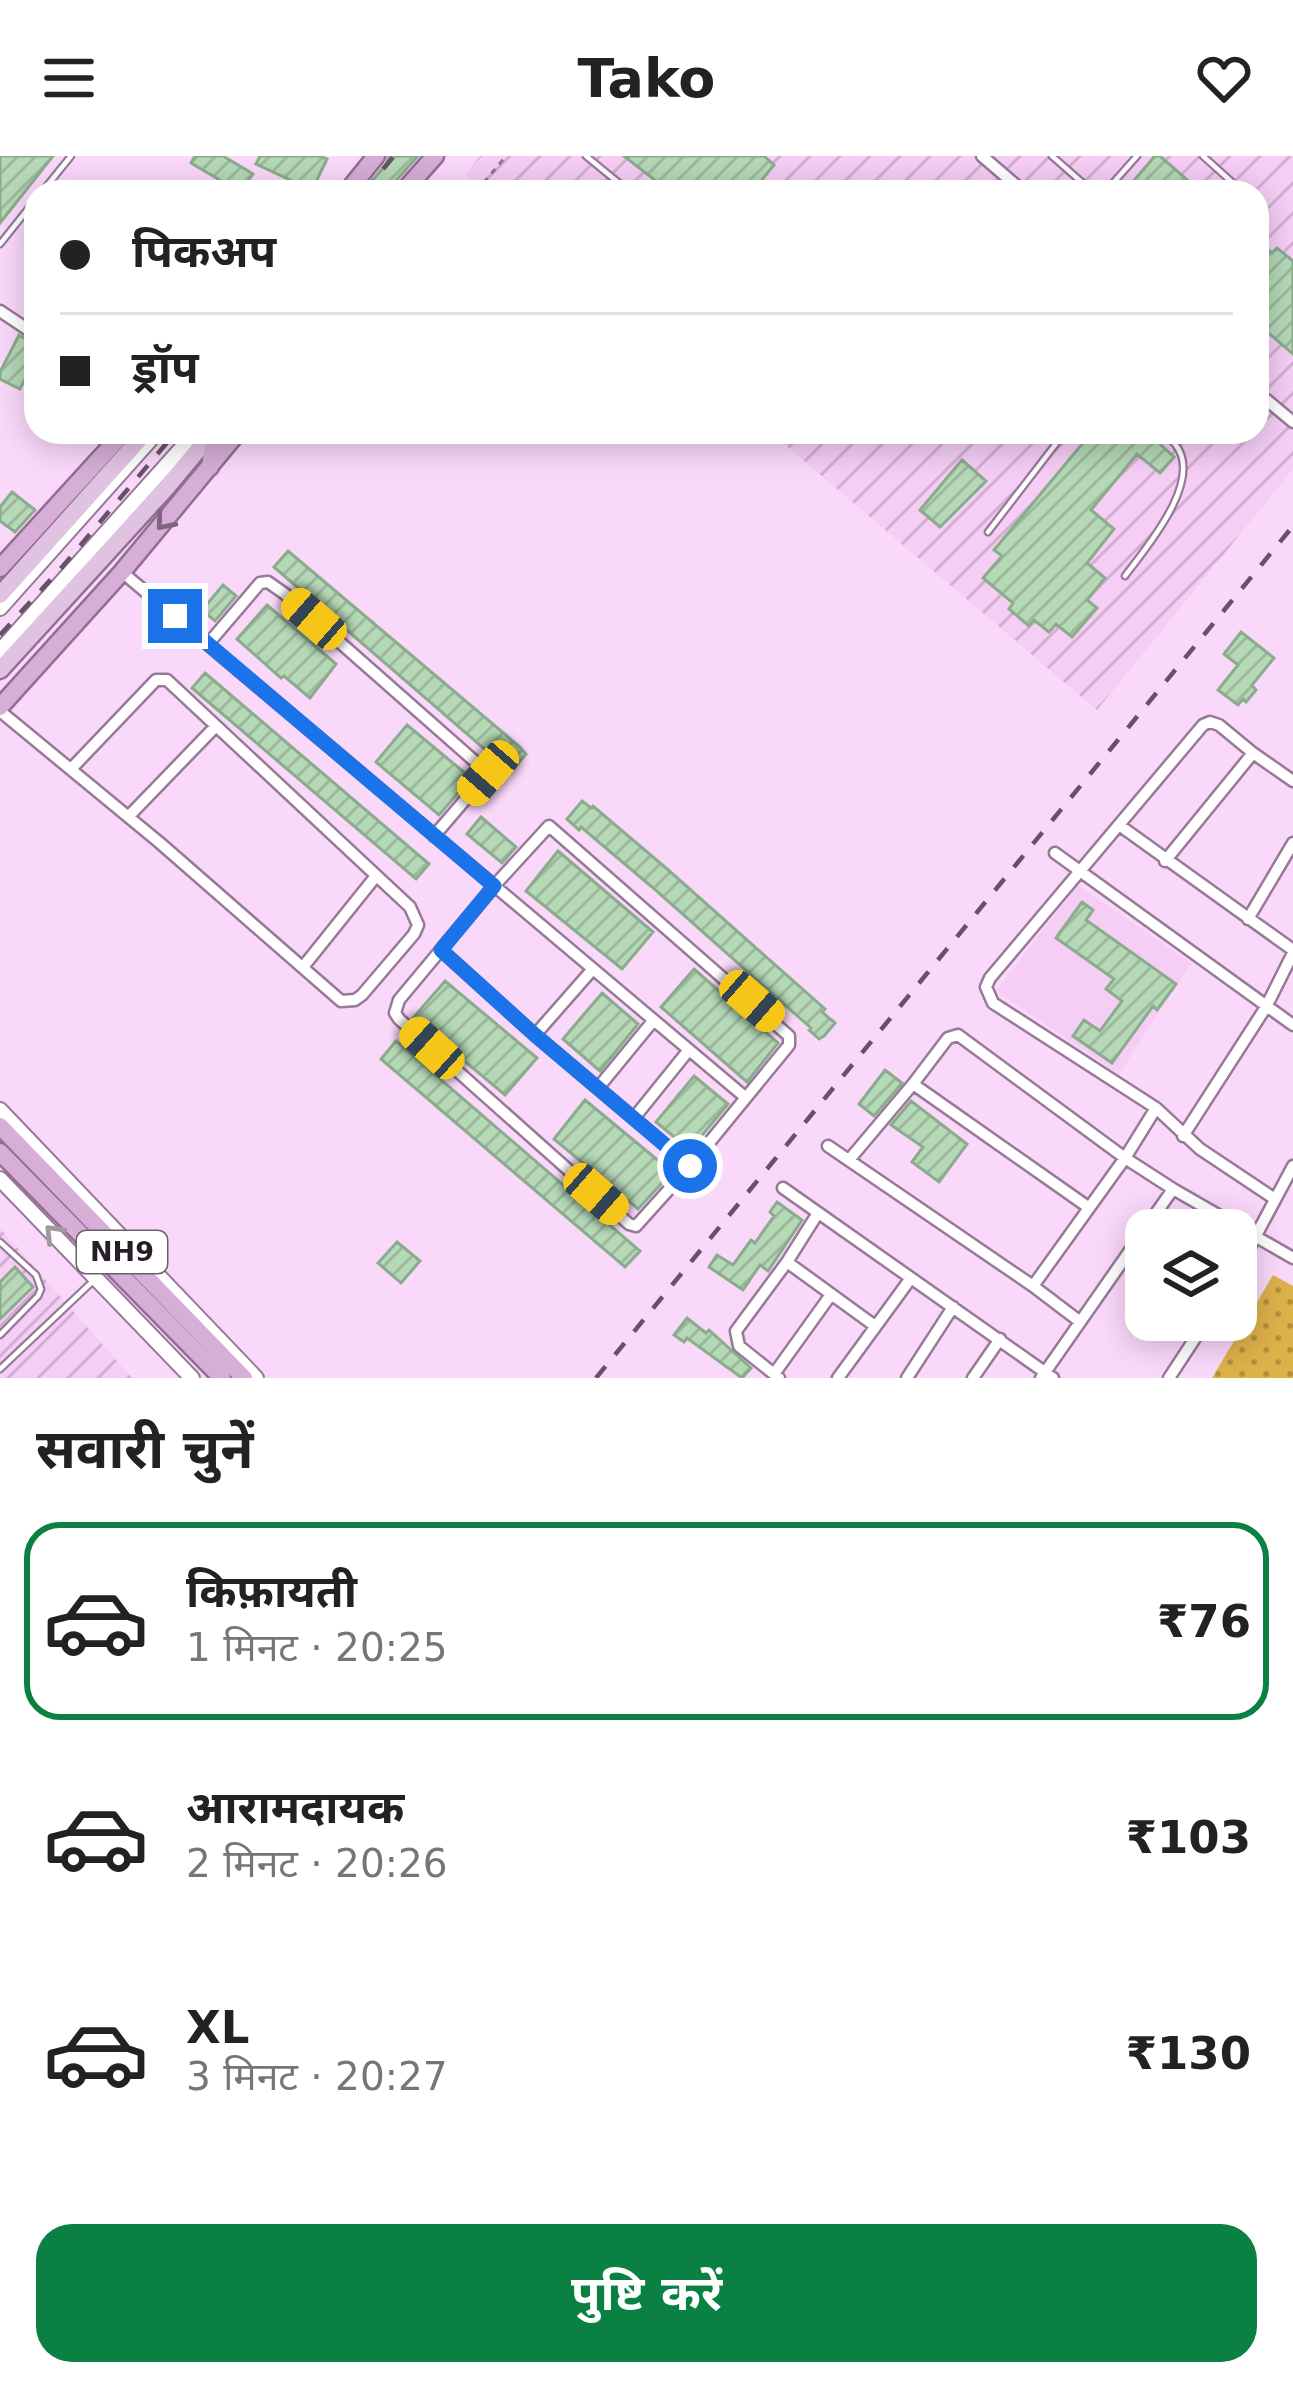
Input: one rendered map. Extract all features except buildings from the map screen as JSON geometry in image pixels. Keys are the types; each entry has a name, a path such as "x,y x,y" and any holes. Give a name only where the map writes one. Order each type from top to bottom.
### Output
{"highway":[{"path":"357,180 376,156"},
{"path":"414,180 435,156"},
{"path":"0,568 113,444"},
{"path":"210,468 211,444"},
{"path":"0,709 229,444"},
{"name":"NH9","path":"0,1126 244,1378"},
{"name":"NH9","path":"0,1152 222,1378"}],"main road":[{"path":"0,595 136,444"},
{"path":"0,670 202,444"}],"street":[{"path":"982,156 1010,180"},
{"path":"1269,402 1293,422"},
{"path":"0,608 146,444"},
{"path":"0,651 189,444"},
{"path":"122,572 745,1097"},
{"path":"208,644 260,583 268,582 285,594 488,773 434,836"},
{"path":"0,709 341,1000 356,1000 414,934 416,916 167,680 156,680 71,769"},
{"path":"1275,1198 1184,1136 1156,1108 993,1004 986,987 1203,725 1219,725 1293,781"},
{"path":"129,816 215,727"},
{"path":"1165,861 1252,753"},
{"path":"1119,825 1293,951 1266,1007 1184,1136"},
{"path":"549,826 790,1036 789,1045 636,1226 399,1019 395,1007 399,1000 494,886 549,826"},
{"path":"1248,919 1293,843"},
{"path":"1055,853 1293,1025"},
{"path":"303,967 376,876"},
{"path":"441,950 690,1166"},
{"path":"535,1035 592,970"},
{"path":"598,1088 653,1021"},
{"path":"849,1160 947,1038 958,1035 1125,1157 1207,1209"},
{"path":"634,1118 688,1051"},
{"path":"913,1084 1088,1207"},
{"path":"1033,1286 1156,1108"},
{"path":"0,1110 256,1378"},
{"path":"828,1146 1079,1321"},
{"path":"1293,1166 1257,1238 1293,1258"},
{"path":"0,1179 192,1378"},
{"path":"783,1188 1046,1376 1079,1321 1173,1189"},
{"path":"818,1213 736,1331 739,1346 777,1376 830,1295"},
{"path":"787,1262 874,1326"},
{"path":"838,1378 911,1278"},
{"path":"907,1378 953,1307"},
{"path":"973,1378 1000,1339"},
{"path":"1175,1376 1196,1341"}],"lane":[{"path":"52,180 71,156"},
{"path":"586,156 615,180"},
{"path":"1052,156 1079,180"},
{"path":"1116,180 1137,156"},
{"path":"1202,156 1229,180"},
{"path":"0,244 24,214"},
{"path":"988,532 1056,444"},
{"path":"1125,576 1167,520 1180,486 1182,457 1175,444"},
{"path":"0,1242 36,1275 41,1288 0,1335"},
{"path":"0,1369 96,1278"}],"path":[{"path":"486,180 506,156"}],"shaded area":[{"path":"480,156 1293,156 1293,469 1097,710 784,444 1269,444 1269,180 473,180 466,174"},
{"path":"1078,885 1191,963 1119,1074 996,991"},
{"path":"0,1228 132,1378 0,1378"},
{"path":"1273,1275 1293,1286 1293,1378 1212,1378 1234,1341 1257,1341 1257,1302"}],"railway":[{"path":"374,180 394,156"},
{"path":"0,635 166,444"},
{"path":"596,1378 1293,526"}],"route":[{"path":"175,616 494,886 441,950 690,1166"}]}
